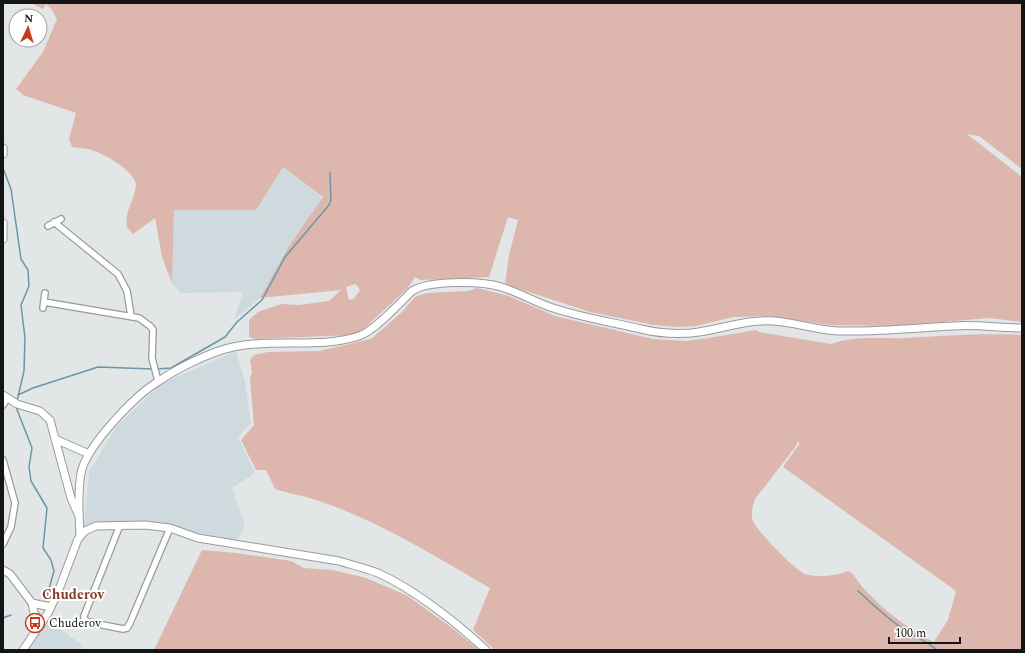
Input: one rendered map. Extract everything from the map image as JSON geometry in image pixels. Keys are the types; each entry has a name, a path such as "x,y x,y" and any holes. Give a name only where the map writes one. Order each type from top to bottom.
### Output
{"street":[{"path":"3,148 3,154"},
{"path":"48,226 61,219"},
{"path":"54,222 118,274 127,291 131,316"},
{"path":"3,223 3,239"},
{"path":"80,535 78,514 82,470 89,454 103,435 122,414 158,381 191,364 233,347 341,340 361,335 412,291 420,287 433,285 489,284 501,287 550,307 588,317 644,330 676,333 692,333 762,320 781,321 817,330 839,331 897,331 955,326 1022,328"},
{"path":"45,293 43,305 131,316 145,321 153,330 152,358 158,381"},
{"path":"3,405 10,400 40,411 50,420 71,498 78,514"},
{"path":"55,439 89,454"},
{"path":"3,460 14,494 14,511 11,526 3,544"},
{"path":"3,488 10,485"},
{"path":"120,525 84,619 88,622 123,629 128,628 170,528"},
{"path":"42,623 39,607 80,535 96,526 120,525 170,528 198,538 339,561 376,573 408,589 470,635 486,650"},
{"path":"3,570 10,574 39,607 42,623 23,650"}],"shaded area":[{"path":"31,3 1022,3 1022,169 979,136 967,134 1022,177 1022,322 989,318 896,326 829,325 770,316 733,317 696,326 678,327 654,325 590,312 505,284 509,255 518,220 508,217 489,277 421,280 415,277 407,289 361,331 352,335 256,339 249,337 249,320 258,312 281,304 299,305 329,301 341,290 260,298 289,246 323,197 283,167 256,210 174,210 172,283 162,257 155,218 133,234 127,227 126,221 128,211 134,196 136,185 135,180 131,175 119,164 99,153 89,149 72,147 69,139 76,113 23,95 16,89 45,48 48,48 48,40 57,19 52,10 46,4 44,8 41,8","holes":["356,284 360,290 354,299 349,300 346,287"]},
{"path":"283,167 323,198 289,246 260,298 234,320 243,292 181,293 172,284 174,210 256,210"},
{"path":"477,288 509,296 555,316 653,339 686,341 756,330 759,332 831,344 859,338 906,338 1007,334 1022,335 1022,650 495,650 473,630 490,588 429,552 366,520 316,500 275,489 266,470 256,470 241,440 254,425 250,378 252,372 250,360 254,355 268,352 319,351 371,339 402,312 415,297 427,293 469,291","holes":["797,442 800,443 783,467 956,591 948,620 934,642 916,632 891,614 875,600 848,571 821,576 805,574 800,571 777,550 756,526 752,515 755,499 796,446"]},
{"path":"236,351 245,382 251,423 238,437 255,473 232,488 245,526 237,541 150,523 99,522 84,526 89,472 116,427 161,384"},
{"path":"202,550 291,561 304,568 333,570 366,578 408,596 479,650 154,650"},
{"path":"47,619 82,645 80,649 83,650 26,650"}],"waterway":[{"path":"3,168 11,189 21,259 28,270 29,286 21,305 25,338 24,371 17,401"},
{"path":"157,369 171,368 225,337 237,322 262,300 285,257 329,205 331,200 330,173"},
{"path":"18,395 33,388 98,367 153,369"},
{"path":"16,407 32,448 29,467 31,481 47,508 43,548 51,560 54,571 45,603"},
{"path":"858,591 892,621 937,650"},
{"path":"3,618 11,615"}],"place":[{"name":"Chuderov","path":"35,623"}],"district":[{"name":"Chuderov","path":"73,594"}]}
